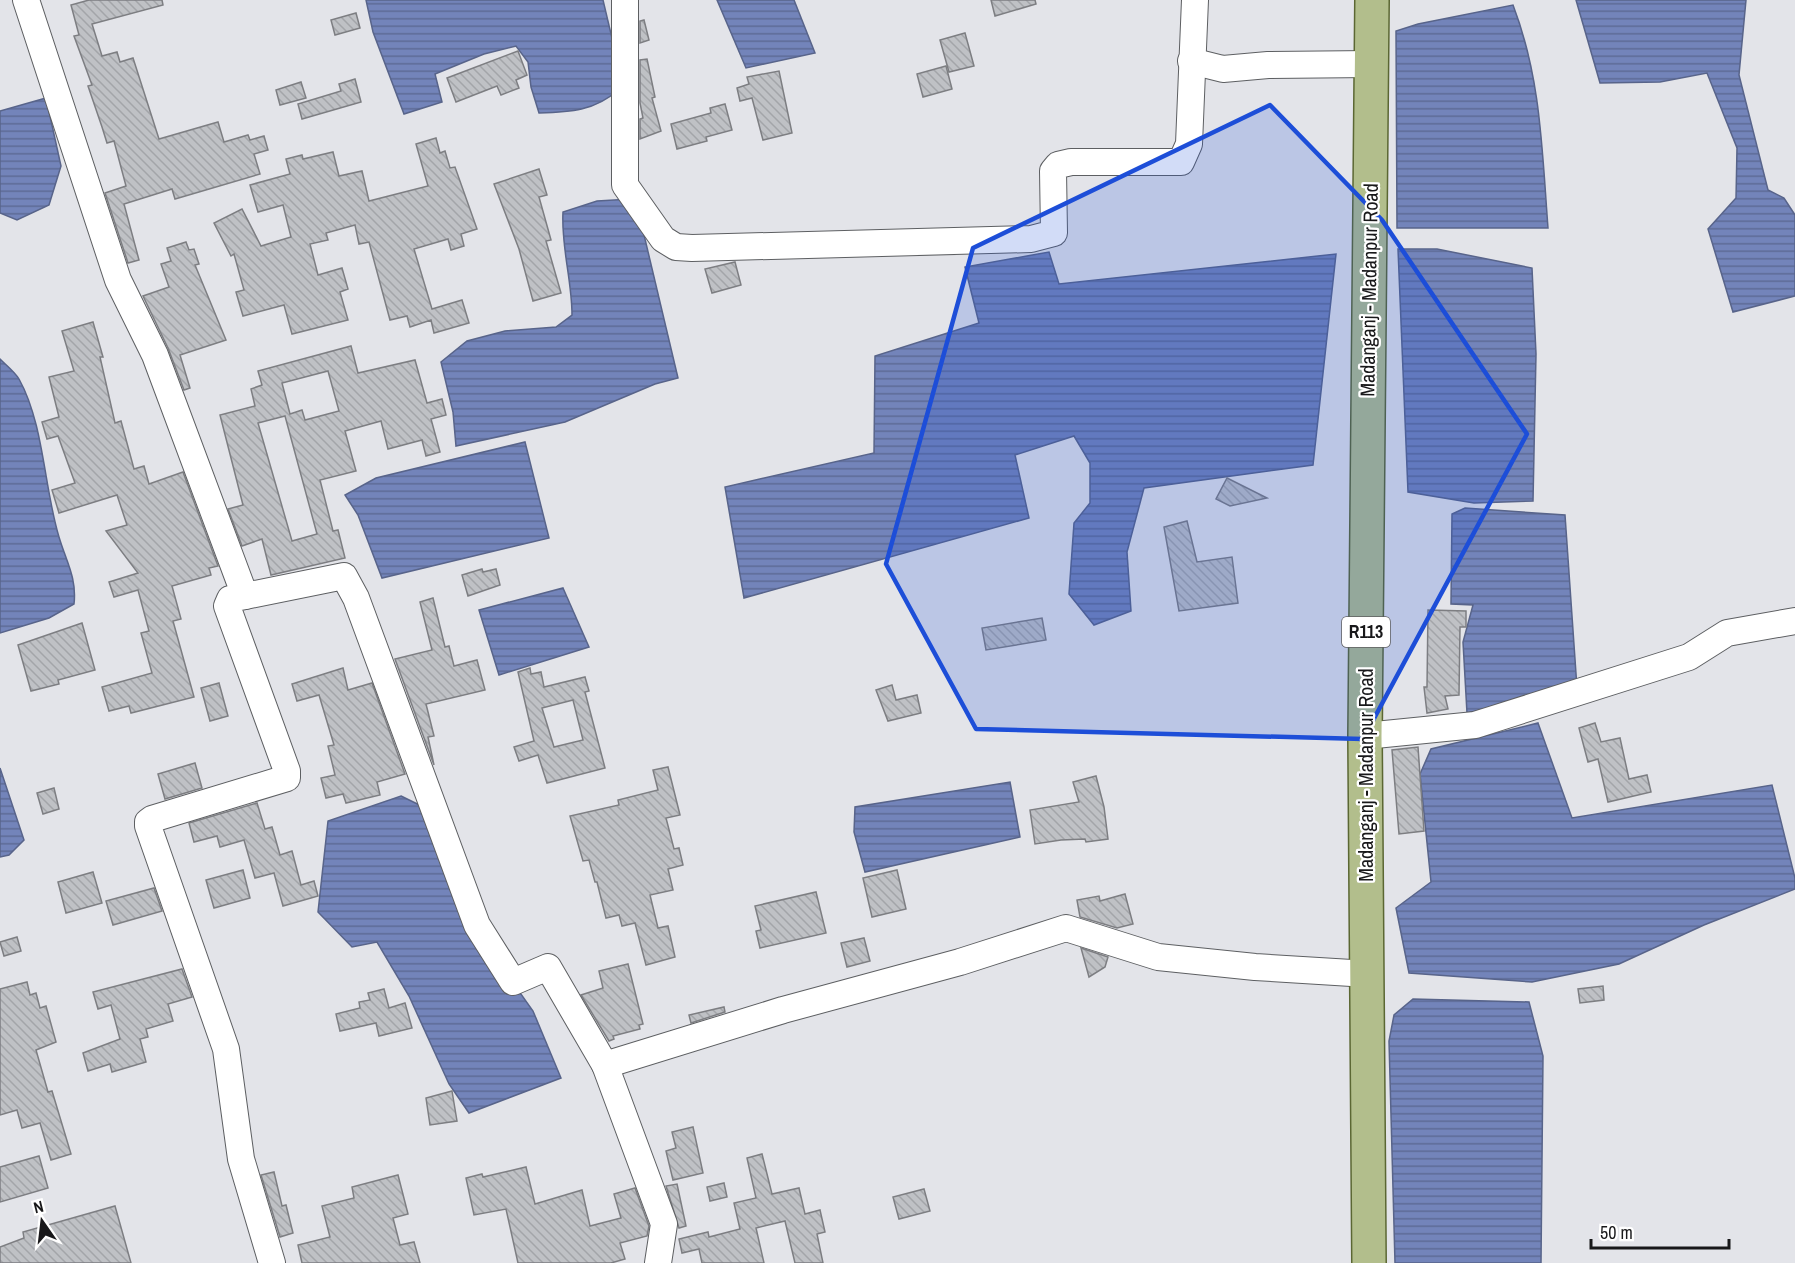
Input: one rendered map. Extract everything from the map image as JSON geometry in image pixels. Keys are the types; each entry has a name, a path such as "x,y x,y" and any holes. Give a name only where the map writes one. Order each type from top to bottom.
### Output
{"main road":[{"name":"Madanganj - Madanpur Road","path":"1369,1263 1365,736 1372,0"}],"street":[{"path":"26,0 118,280 155,355 245,596"},
{"path":"625,0 625,185 663,238 676,247 1031,239 1054,233 1053,171 1058,165 1071,162 1181,162 1189,144 1195,0"},
{"path":"1191,62 1223,69 1268,64 1371,64"},
{"path":"272,1263 241,1159 226,1049 148,822 287,778 287,771 226,606 230,599 344,576 356,598 477,925 513,982 548,967 605,1065 664,1224 658,1263"},
{"path":"1365,736 1476,725 1689,657 1727,633 1795,621"},
{"path":"605,1065 783,1010 960,962 1066,928 1158,957 1255,967 1368,974"}],"highlighted area":[{"path":"1270,105 1382,220 1527,434 1363,739 976,729 886,564 973,248"}],"water":[{"path":"366,0 603,0 616,55 618,90 600,102 582,109 539,113 531,87 528,62 516,46 484,54 435,74 442,102 404,114 373,32"},
{"path":"717,0 794,0 815,53 746,68"},
{"path":"1576,0 1746,0 1739,75 1768,190 1784,198 1795,215 1795,296 1733,312 1708,229 1736,198 1737,148 1707,73 1660,82 1600,83"},
{"path":"1513,5 1535,87 1542,142 1548,228 1397,228 1396,31 1418,24"},
{"path":"46,98 61,166 49,205 17,220 0,213 0,111"},
{"path":"631,199 640,218 678,378 655,384 565,422 456,446 453,412 441,362 467,341 505,331 556,327 572,315 563,212 597,201"},
{"path":"1398,249 1437,249 1532,268 1536,354 1533,501 1474,503 1408,492"},
{"path":"1049,252 1059,284 1336,254 1313,465 1144,488 1127,552 1131,611 1094,625 1069,594 1074,523 1090,503 1090,463 1074,436 1015,455 1029,518 744,598 725,487 874,453 875,356 979,323 965,267"},
{"path":"0,359 19,379 34,416 54,518 75,595 74,604 49,618 0,633"},
{"path":"525,442 549,538 382,578 358,515 345,495 376,478"},
{"path":"1465,508 1565,515 1577,688 1467,713 1463,642 1473,605 1451,604 1452,514"},
{"path":"563,588 589,647 499,675 479,610"},
{"path":"1538,723 1572,818 1772,785 1795,878 1795,889 1704,925 1619,964 1532,982 1409,973 1396,908 1431,882 1420,774 1431,749"},
{"path":"0,768 24,840 9,855 0,857"},
{"path":"1010,782 1020,837 865,872 854,832 855,807"},
{"path":"401,796 440,815 482,939 533,1011 561,1078 469,1113 449,1084 409,996 377,942 352,947 318,912 328,821"},
{"path":"1413,999 1529,1002 1543,1056 1541,1263 1395,1263 1389,1041 1394,1015"}],"building":[{"path":"89,0 162,0 163,5 92,24 102,56 117,52 120,62 133,58 159,139 218,122 224,142 248,135 250,140 264,136 268,150 254,154 260,174 175,199 172,189 124,204 139,260 128,263 105,193 126,186 114,141 107,143 88,86 92,85 74,36 79,35 71,5"},
{"path":"991,0 1035,0 1036,4 995,16"},
{"path":"356,13 360,28 335,35 331,20"},
{"path":"644,20 649,40 640,43 640,21"},
{"path":"965,33 974,66 949,72 940,40"},
{"path":"518,51 527,75 516,80 519,88 501,95 497,86 456,102 447,78"},
{"path":"647,59 655,97 652,98 661,131 640,139 640,119 643,118 640,103 640,60"},
{"path":"946,66 952,89 923,97 917,74"},
{"path":"779,71 792,133 763,140 752,98 740,101 737,88 749,84 747,77"},
{"path":"355,79 361,102 302,119 298,104 341,91 339,84"},
{"path":"301,82 306,98 280,105 276,90"},
{"path":"725,104 732,130 706,137 707,141 677,149 671,124 711,113 710,108"},
{"path":"436,138 440,153 445,151 450,168 455,167 477,229 461,234 464,246 451,250 448,239 414,249 432,309 462,300 469,323 434,333 431,320 410,327 407,316 390,320 369,242 359,244 355,225 326,233 328,240 310,244 318,275 342,268 348,289 340,292 348,320 292,334 284,305 243,316 236,292 244,290 234,254 231,256 214,223 242,209 261,246 291,237 283,205 258,212 250,185 290,174 286,159 302,155 303,159 333,152 339,176 362,171 369,201 428,186 416,144"},
{"path":"539,169 547,195 539,197 551,240 546,241 561,293 533,301 519,249 494,184"},
{"path":"186,242 189,250 194,249 199,264 195,265 226,340 180,355 190,388 184,390 168,348 143,296 169,287 161,264 171,261 167,248"},
{"path":"735,262 741,285 712,293 705,269"},
{"path":"93,322 103,357 100,357 115,423 121,421 134,469 144,466 149,484 183,472 218,566 209,568 211,575 172,586 181,619 173,621 194,697 131,713 129,706 109,711 102,687 152,673 141,633 149,631 138,590 114,597 109,582 138,573 106,531 127,525 117,495 59,513 52,490 75,483 58,436 47,439 42,422 59,417 49,377 74,371 62,331"},
{"path":"351,346 358,373 415,360 427,403 442,399 446,415 431,419 440,452 426,456 422,440 388,449 381,421 345,431 356,471 320,480 333,531 338,530 345,558 271,575 262,539 242,546 228,509 243,505 220,415 255,406 251,389 262,385 258,371","holes":["328,371 339,411 305,420 302,410 290,414 282,383","285,416 317,534 292,541 258,423"]},
{"path":"1227,478 1267,498 1230,506 1216,499"},
{"path":"1187,521 1197,562 1232,557 1238,603 1179,611 1164,527"},
{"path":"482,569 483,572 496,569 500,585 468,596 462,575"},
{"path":"433,598 445,647 449,646 454,666 477,660 485,690 426,704 434,736 428,737 434,765 395,659 432,650 420,602"},
{"path":"1428,610 1466,611 1466,627 1460,627 1459,695 1445,696 1448,709 1427,713 1424,687 1427,687"},
{"path":"1042,618 1046,640 986,650 982,628"},
{"path":"82,623 95,670 58,680 59,684 31,691 18,645"},
{"path":"343,668 348,690 372,683 405,774 377,782 380,795 346,803 343,794 326,798 321,778 335,775 328,746 334,745 319,695 297,701 292,684"},
{"path":"530,668 531,674 541,672 544,687 585,677 589,691 585,692 605,768 547,783 538,755 519,761 514,747 534,741 518,672","holes":["573,700 583,740 554,747 542,708"]},
{"path":"219,683 228,716 210,721 201,688"},
{"path":"892,685 896,700 917,695 921,713 888,721 876,690"},
{"path":"1595,723 1601,742 1620,738 1629,779 1647,775 1651,792 1608,802 1598,759 1588,762 1579,728"},
{"path":"1418,747 1424,831 1399,834 1392,750"},
{"path":"195,763 202,788 165,799 158,774"},
{"path":"668,767 680,815 666,818 674,849 679,848 683,865 668,869 673,890 650,895 658,928 668,926 675,957 646,965 635,923 622,926 619,915 606,918 597,882 595,882 589,860 583,861 570,816 619,805 618,800 658,790 653,770"},
{"path":"1096,776 1104,807 1108,839 1086,842 1085,839 1061,840 1035,844 1030,810 1079,802 1073,782"},
{"path":"54,788 59,809 43,814 37,793"},
{"path":"257,803 265,829 272,827 280,855 292,851 301,885 314,881 318,896 283,906 274,873 255,878 244,840 220,847 217,836 194,842 189,823"},
{"path":"243,870 250,898 214,908 206,880"},
{"path":"897,870 906,909 872,917 863,878"},
{"path":"93,872 102,903 66,913 58,882"},
{"path":"154,888 162,911 113,925 106,901"},
{"path":"816,892 826,933 760,948 756,931 761,930 755,906"},
{"path":"1125,894 1133,924 1117,928 1080,917 1077,900 1099,896 1100,901"},
{"path":"17,937 21,951 4,956 0,942"},
{"path":"864,938 870,961 847,967 841,943"},
{"path":"1081,948 1108,957 1105,967 1089,977"},
{"path":"628,964 643,1024 639,1025 640,1029 613,1036 614,1039 609,1041 581,995 603,988 599,971"},
{"path":"182,969 192,997 168,1004 173,1021 146,1029 148,1037 140,1039 146,1062 112,1072 110,1064 88,1071 83,1053 120,1039 111,1005 98,1009 93,992"},
{"path":"27,982 30,995 36,993 40,1008 46,1006 56,1042 36,1050 48,1092 52,1091 71,1154 51,1160 40,1123 22,1128 17,1110 0,1115 0,989"},
{"path":"1603,986 1604,1000 1580,1003 1578,989"},
{"path":"384,989 389,1008 405,1003 412,1028 379,1036 376,1023 340,1031 336,1014 360,1008 359,1002 370,1000 368,993"},
{"path":"724,1007 725,1012 691,1023 689,1015"},
{"path":"452,1091 457,1121 430,1125 426,1098"},
{"path":"693,1127 703,1173 673,1180 666,1151 676,1148 672,1132"},
{"path":"762,1154 772,1194 799,1188 805,1214 820,1210 825,1232 817,1234 823,1263 795,1263 785,1221 756,1228 764,1263 702,1263 699,1249 682,1253 679,1239 708,1232 709,1237 740,1229 734,1203 756,1198 747,1158"},
{"path":"39,1156 48,1188 0,1202 0,1167"},
{"path":"526,1167 535,1204 582,1190 590,1226 621,1218 614,1194 635,1188 649,1226 647,1236 620,1243 625,1259 611,1263 518,1263 506,1209 474,1215 466,1178 482,1174 483,1177"},
{"path":"274,1172 282,1206 286,1205 293,1233 280,1237 261,1175"},
{"path":"398,1175 408,1214 393,1218 400,1245 414,1242 420,1263 302,1263 298,1245 330,1237 322,1206 354,1198 352,1187"},
{"path":"724,1183 727,1197 710,1201 707,1187"},
{"path":"677,1184 686,1226 679,1228 666,1186"},
{"path":"924,1189 930,1211 899,1219 893,1197"},
{"path":"115,1206 131,1263 0,1263 0,1247 24,1238 23,1232"}]}
